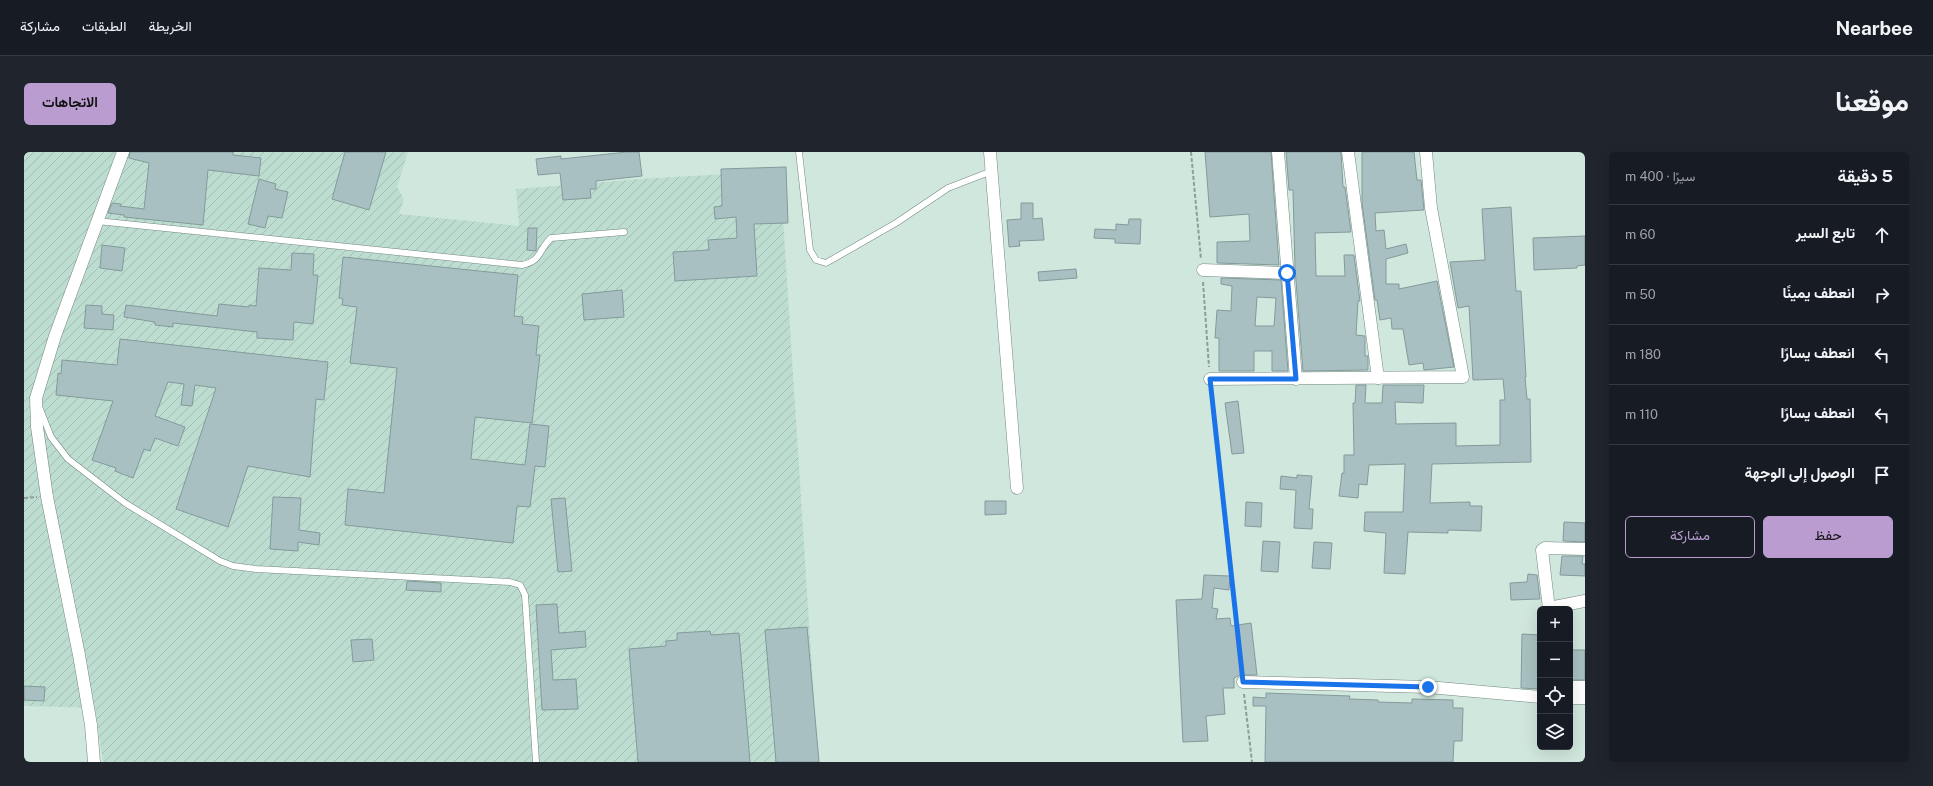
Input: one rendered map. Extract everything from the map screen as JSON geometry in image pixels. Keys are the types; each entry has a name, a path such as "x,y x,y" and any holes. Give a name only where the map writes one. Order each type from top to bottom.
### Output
{"street":[{"path":"94,762 91,725 79,655 48,497 37,427 36,398 55,336 123,152"},
{"path":"990,152 1017,488"},
{"path":"1278,152 1296,379"},
{"path":"1348,152 1378,378"},
{"path":"1210,379 1463,377 1431,208 1426,152"},
{"path":"1202,270 1287,273"},
{"path":"1549,606 1542,550 1545,548 1585,549"},
{"path":"1559,606 1585,601"},
{"path":"1243,682 1428,687 1537,697"},
{"path":"1573,687 1585,687"},
{"path":"1573,698 1585,698"}],"lane":[{"path":"799,152 810,250 816,260 826,262 896,223 948,188 992,171"},
{"path":"98,222 522,265 532,263 539,256 544,244 551,238 624,232"},
{"path":"36,398 51,437 68,459 125,503 220,561 233,566 256,568 510,582 520,585 525,595 536,762"}],"path":[{"path":"1191,152 1210,379 1252,762"}],"shaded area":[{"path":"24,152 408,152 397,187 404,199 399,214 519,226 516,189 655,178 780,171 818,762 103,762 95,708 24,706"}],"building":[{"path":"130,152 233,152 233,155 261,158 259,176 208,170 203,225 124,217 124,215 108,213 112,203 121,204 120,206 144,209 149,163 129,158"},
{"path":"345,152 386,152 369,210 332,199"},
{"path":"639,152 642,176 596,181 596,189 590,189 591,198 563,200 560,173 538,175 536,159 561,156 561,159"},
{"path":"1205,152 1271,152 1279,265 1217,263 1217,242 1250,241 1249,214 1210,217"},
{"path":"1286,152 1341,152 1343,187 1345,187 1351,232 1315,233 1316,276 1345,276 1344,255 1354,255 1360,301 1358,301 1356,335 1365,336 1365,356 1368,356 1368,370 1303,371 1295,268 1293,190 1289,190"},
{"path":"1362,152 1414,152 1417,180 1421,180 1424,210 1375,213 1376,231 1384,230 1386,249 1406,244 1408,253 1386,259 1386,284 1399,284 1399,289 1437,281 1454,367 1424,370 1423,363 1409,365 1403,329 1392,329 1391,318 1380,320 1377,300 1375,300 1362,203"},
{"path":"786,167 788,223 754,224 757,276 675,281 673,252 709,250 708,240 737,238 736,217 715,219 714,207 722,206 721,169"},
{"path":"259,179 276,184 275,189 288,192 282,218 268,216 265,228 248,224"},
{"path":"1021,203 1033,203 1033,219 1042,218 1044,240 1019,241 1020,246 1009,247 1007,220 1021,219"},
{"path":"1511,207 1516,291 1521,291 1525,377 1527,399 1530,399 1531,462 1432,464 1430,503 1470,502 1470,506 1482,506 1481,531 1448,530 1448,533 1408,532 1405,574 1384,573 1386,533 1364,531 1365,512 1403,512 1405,464 1369,465 1367,485 1359,484 1358,498 1339,496 1342,473 1344,473 1344,455 1354,455 1353,403 1355,403 1356,385 1366,385 1365,403 1382,403 1383,385 1424,385 1423,403 1395,402 1396,424 1456,423 1456,446 1500,445 1500,400 1505,400 1503,379 1473,380 1469,306 1458,308 1450,262 1485,260 1482,209"},
{"path":"1129,219 1141,219 1140,244 1115,243 1115,239 1094,238 1095,229 1116,230 1116,224 1128,225"},
{"path":"528,228 537,228 536,251 527,250"},
{"path":"1585,236 1585,265 1577,266 1577,268 1534,270 1533,238"},
{"path":"102,245 125,248 122,271 100,268"},
{"path":"292,253 314,254 313,275 318,275 313,324 294,322 293,340 257,338 257,332 230,329 173,323 173,327 155,325 155,322 124,317 126,305 217,316 219,304 249,307 249,305 256,306 259,268 291,270"},
{"path":"343,257 518,275 514,316 523,317 522,324 539,326 536,355 540,355 532,423 475,417 471,459 525,465 530,424 549,426 545,467 535,466 530,507 517,506 513,543 345,525 348,489 384,493 397,368 350,363 357,307 342,305 343,299 339,298"},
{"path":"1076,269 1077,278 1039,281 1038,272"},
{"path":"1221,278 1281,280 1288,371 1272,371 1272,351 1254,351 1254,371 1219,371 1219,338 1215,338 1217,310 1231,311 1232,286 1221,284","holes":["1257,297 1276,298 1274,326 1255,326"]},
{"path":"622,290 624,317 584,320 582,294"},
{"path":"86,305 102,306 102,314 114,315 113,330 84,328"},
{"path":"120,339 328,362 324,400 316,399 310,477 248,466 228,527 176,509 216,388 195,385 192,406 181,405 184,384 168,382 155,416 185,427 178,446 155,438 150,451 144,449 133,478 115,471 116,468 92,460 113,401 56,395 58,373 61,374 62,360 117,365"},
{"path":"1238,401 1244,453 1232,454 1225,403"},
{"path":"1297,475 1312,476 1309,509 1313,509 1312,529 1294,528 1296,490 1280,489 1281,476 1297,478"},
{"path":"273,497 301,498 299,530 320,533 319,545 298,542 298,551 270,549"},
{"path":"565,498 572,571 558,572 551,499"},
{"path":"985,501 1006,501 1006,514 985,515"},
{"path":"1246,502 1262,503 1261,527 1245,526"},
{"path":"1564,522 1585,523 1585,542 1563,541"},
{"path":"1263,541 1280,542 1278,572 1261,571"},
{"path":"1314,542 1332,543 1330,569 1312,568"},
{"path":"1562,556 1583,556 1582,564 1585,564 1585,576 1560,575"},
{"path":"1528,574 1537,575 1540,599 1511,600 1510,583 1527,582"},
{"path":"1204,575 1230,576 1229,590 1214,588 1212,608 1218,609 1216,619 1230,618 1231,626 1251,623 1257,675 1240,675 1234,678 1234,688 1223,688 1225,714 1206,716 1208,741 1183,742 1176,600 1202,599"},
{"path":"407,581 441,583 441,592 406,590"},
{"path":"557,604 559,633 585,631 586,647 551,650 553,680 576,679 578,709 542,710 536,605"},
{"path":"807,627 819,762 776,762 765,630"},
{"path":"710,631 711,635 739,633 750,762 638,762 629,649 666,646 666,641 677,640 677,633"},
{"path":"1522,634 1537,635 1537,689 1521,688"},
{"path":"372,639 374,660 353,662 351,640"},
{"path":"1573,650 1585,650 1585,680 1573,680"},
{"path":"24,686 45,687 44,701 24,700"},
{"path":"1266,693 1350,696 1349,699 1378,700 1378,702 1412,703 1412,699 1453,700 1453,708 1463,708 1462,741 1454,741 1453,762 1265,762 1266,706 1253,706 1253,697 1266,698"}],"route":[{"path":"1287,273 1296,379 1210,379 1243,682 1428,687"}]}
